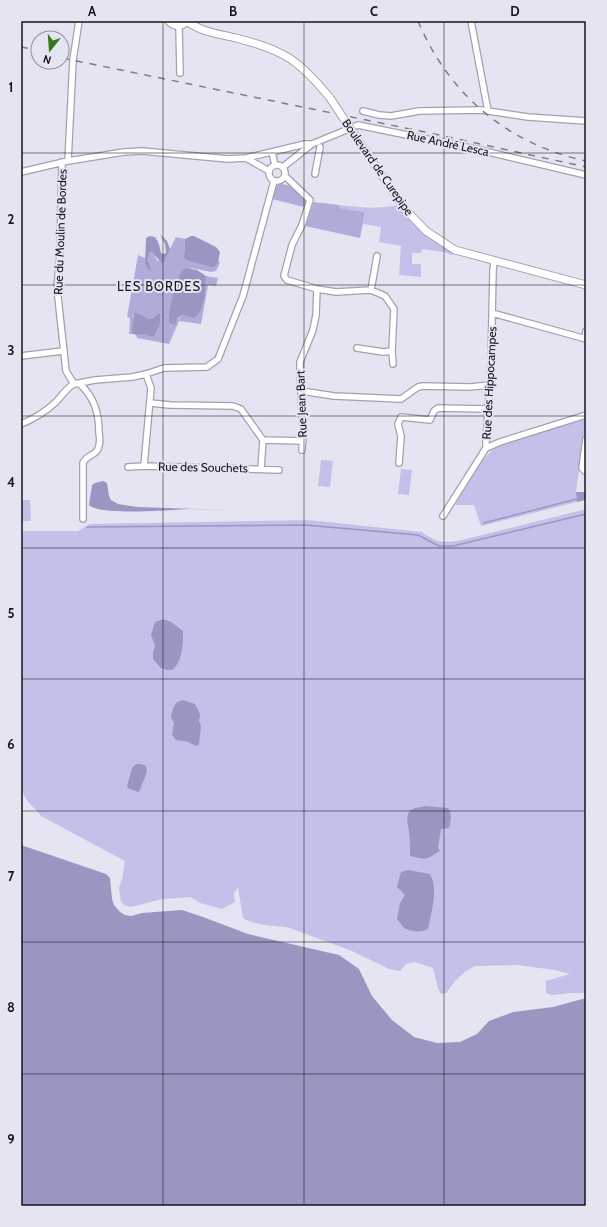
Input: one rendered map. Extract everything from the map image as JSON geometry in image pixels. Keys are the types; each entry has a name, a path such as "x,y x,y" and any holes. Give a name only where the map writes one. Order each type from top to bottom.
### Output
{"main road":[{"path":"170,21 174,25 179,26 187,21"},
{"name":"Boulevard de Curepipe","path":"187,21 198,28 264,45 283,53 312,75 330,98 404,208 426,231 455,250 586,285"},
{"path":"586,285 586,290"}],"street":[{"name":"Rue du Moulin de Bordes","path":"80,21 73,60 57,288 66,371 92,398 98,412 99,447 95,453 86,458 83,463 83,519"},
{"path":"471,21 488,111"},
{"path":"179,26 180,73"},
{"path":"363,111 391,116 419,111 488,111 528,117 586,121"},
{"name":"Rue André Lesca","path":"283,167 312,144 340,134 358,125 480,150 586,175"},
{"name":"Rue André Lesca","path":"21,172 65,162 124,152 142,151 228,159 246,158 304,144 312,144"},
{"path":"315,174 320,147"},
{"path":"272,152 275,165"},
{"path":"246,158 269,171"},
{"path":"274,181 270,178 269,171 271,167 280,165 283,167 285,176 310,200 302,225 292,245 284,276 287,280 317,290 336,292 371,290 385,296 394,309 392,351 393,364"},
{"path":"274,181 279,181 285,176"},
{"path":"21,424 38,416 48,409 69,387 76,383 146,374 164,368 206,367 218,359 243,296 274,181"},
{"path":"371,290 377,256"},
{"name":"Rue des Hippocampes","path":"443,516 486,448 490,385 494,261"},
{"name":"Rue Jean Bart","path":"302,450 304,432 300,362 313,330 316,315 317,290"},
{"path":"492,313 585,339 586,331"},
{"path":"357,348 384,352 392,351"},
{"path":"21,356 63,351"},
{"name":"Rue des Souchets","path":"144,466 151,388 146,374"},
{"path":"301,391 334,396 401,399 418,387 423,386 470,387 490,385"},
{"path":"150,403 170,405 233,406 241,409 263,440 303,441"},
{"path":"399,463 401,436 398,424 401,417 430,420 434,411 438,408 488,409"},
{"path":"486,448 500,442 586,415"},
{"path":"586,439 582,468 586,472"},
{"name":"Rue des Souchets","path":"261,469 263,440"},
{"name":"Rue des Souchets","path":"128,467 144,466 279,470"}],"shaded area":[{"path":"279,184 288,185 295,189 306,202 304,207 272,199 275,188"},
{"path":"314,202 339,205 339,208 365,212 360,238 305,226"},
{"path":"339,205 376,208 397,205 424,231 453,252 452,255 444,252 422,249 421,253 412,253 412,264 421,264 421,277 399,275 401,246 379,242 381,227 363,224 365,212 338,208"},
{"path":"160,234 167,241 170,249 164,262 162,263 151,252 149,254 148,260 151,268 150,271 145,264 146,238 150,236 155,237 161,253 163,254 166,253 165,244"},
{"path":"194,236 216,247 220,252 218,262 215,266 212,267 186,260 184,257 185,239"},
{"path":"176,237 185,239 184,257 218,262 218,259 220,263 216,271 211,272 191,268 179,276 169,319 170,324 173,325 182,315 187,316 204,294 206,276 218,278 216,286 208,285 201,324 179,321 169,344 137,338 136,335 158,330 161,318 148,319 133,315 133,334 129,334 130,318 127,317 138,255 145,258 145,264 151,268 148,260 149,254 151,252 158,261 165,259"},
{"path":"187,268 197,270 206,276 203,305 198,315 194,318 182,315 178,318 175,325 170,324 170,307 176,284 181,273"},
{"path":"134,313 148,319 154,318 157,314 160,314 159,326 153,337 144,334 133,334"},
{"path":"586,418 576,492 577,502 481,526 474,505 455,505 481,463 501,444"},
{"path":"321,460 333,461 330,487 318,486"},
{"path":"401,469 412,470 409,495 398,494"},
{"path":"103,481 107,483 111,500 118,504 137,507 229,510 189,509 120,511 96,508 89,505 92,485"},
{"path":"576,492 586,492 586,500 577,502"},
{"path":"21,500 30,500 31,521 21,521"},
{"path":"586,509 586,993 552,995 546,993 546,981 570,974 555,970 517,965 475,966 466,971 456,980 446,993 441,994 433,968 415,962 406,964 400,971 389,969 352,951 287,927 264,925 243,918 238,887 234,893 235,902 222,909 200,903 191,897 162,899 131,907 124,905 121,901 119,888 125,861 41,816 26,798 21,783 21,531 78,531 90,524 308,520 422,532 435,540 447,542 458,541"},
{"path":"163,619 171,622 183,631 180,657 176,667 172,670 161,668 153,659 155,646 151,635 155,622"},
{"path":"182,700 195,704 200,714 199,721 201,726 199,744 197,746 189,742 176,740 172,735 174,723 171,717 173,709 177,703"},
{"path":"136,764 146,766 147,771 139,792 129,789 127,786 132,768"},
{"path":"426,806 448,808 451,818 449,828 441,829 438,848 440,851 424,859 410,855 410,837 407,819 410,811"},
{"path":"21,845 106,874 110,878 114,905 125,915 131,916 142,913 182,910 248,934 339,955 359,969 372,996 392,1020 414,1037 437,1043 460,1042 477,1034 489,1021 513,1012 553,1007 586,998 586,1206 21,1206"},
{"path":"408,870 430,874 433,880 434,901 428,929 425,930 408,930 403,927 397,919 400,903 405,895 397,887 401,872"}],"waterway":[{"path":"484,523 577,499"},
{"path":"87,527 305,525 418,535 439,546 453,546 586,514"}],"railway":[{"path":"418,21 431,48 446,72 464,93 484,112 507,129 531,142 558,153 586,161"},
{"path":"21,47 30,49"},
{"path":"70,60 425,132 586,167"}],"district":[{"name":"LES BORDES","path":"159,286"}]}
